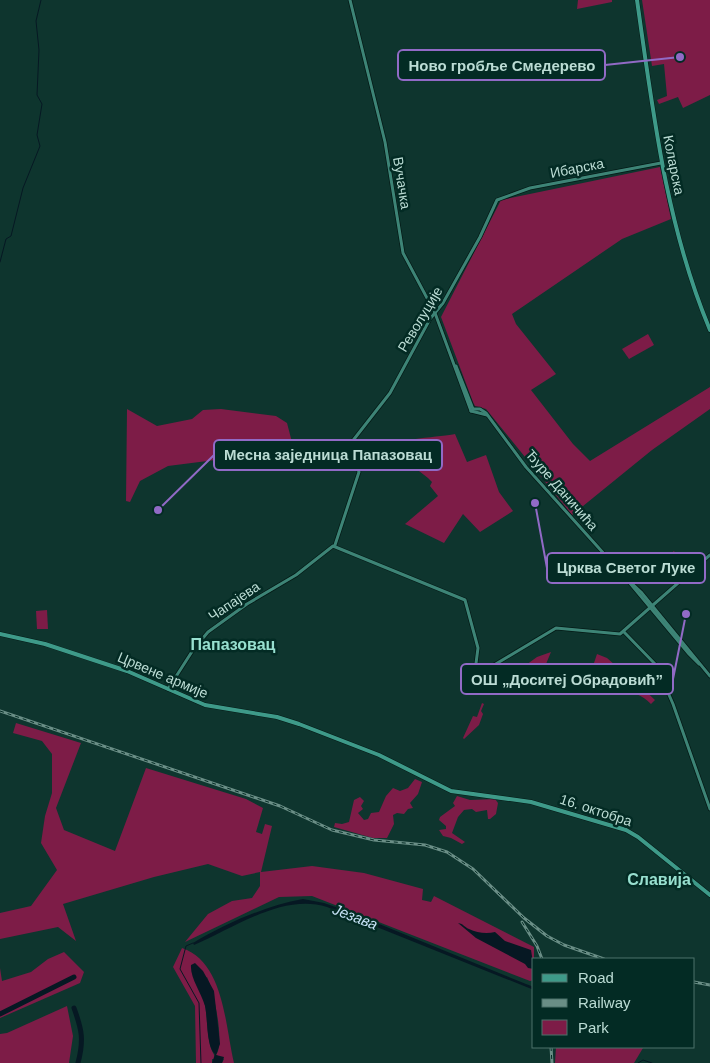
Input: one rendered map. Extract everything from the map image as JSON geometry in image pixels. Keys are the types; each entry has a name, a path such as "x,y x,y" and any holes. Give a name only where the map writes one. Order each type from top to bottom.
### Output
{"main road":[{"name":"Коларска","path":"638,0 661,163 687,269 710,330"},
{"name":"Црвене армије","path":"0,634 91,658 137,674 209,706 277,717 318,730 379,755 436,785 455,792"},
{"name":"16. октобра","path":"455,792 531,802 626,830 638,837 710,895"}],"street":[{"name":"Вучачка","path":"350,0 384,142 403,254 435,313 473,411"},
{"name":"Ибарска","path":"498,199 530,188 661,163"},
{"name":"Револуције","path":"335,545 359,472 351,443 390,393 480,237 498,199"},
{"name":"Ђуре Даничића","path":"473,411 484,410 526,467 624,576 710,676"},
{"name":"Чапајева","path":"168,688 193,650 208,632 247,604 296,575 328,548 335,545"},
{"path":"335,545 464,600 478,652 475,671 478,674 484,673 547,632 559,627 618,635 624,632 710,555"},
{"path":"624,632 656,665 673,704 710,809"}],"green space":[{"path":"578,0 612,0 612,2 577,9"},
{"path":"642,0 710,0 710,95 683,108 678,97 659,104 657,100 667,96 664,64 652,66"},
{"path":"660,167 671,219 622,239 512,314 516,324 556,374 531,390 573,444 590,461 710,387 710,409 652,450 572,515 486,409 475,406 441,317 501,200"},
{"path":"648,334 654,345 629,359 622,349"},
{"path":"127,409 157,426 192,419 203,410 221,409 276,416 287,423 293,446 272,455 246,462 223,459 168,466 140,481 130,502 126,501"},
{"path":"455,434 467,462 486,455 499,492 513,511 480,532 463,514 444,543 405,524 438,496 430,486 432,482 392,450 388,443"},
{"path":"674,551 682,564 667,578 661,571 673,560 669,562 665,558"},
{"path":"47,610 48,629 37,629 36,611"},
{"path":"551,652 546,664 529,674 510,680 500,689 497,686 537,657"},
{"path":"597,654 607,658 624,673 627,680 640,686 655,700 651,704 620,686 605,670 594,663"},
{"path":"482,703 484,704 481,711 483,714 479,725 464,739 473,716 477,717"},
{"path":"16,723 81,743 56,808 64,830 115,851 146,768 246,799 263,808 256,832 262,834 265,824 272,826 261,872 312,866 364,873 423,889 422,900 431,902 434,896 534,947 532,980 312,896 279,897 185,942 208,914 232,901 252,898 260,886 260,872 242,876 208,864 154,877 63,904 76,941 58,927 0,939 0,913 31,906 57,870 41,843 45,816 52,793 52,754 42,741 13,733"},
{"path":"415,779 422,782 418,794 410,803 413,808 408,809 404,814 397,813 393,815 394,824 387,838 373,838 334,827 335,823 349,822 354,800 360,797 364,801 361,806 363,809 358,813 364,820 368,819 371,813 379,812 386,796 393,788 400,791 408,788"},
{"path":"457,796 470,800 495,799 498,803 496,814 490,819 488,819 487,810 476,812 472,809 464,810 458,817 452,833 465,842 462,844 443,836 439,830 446,829 446,826 439,820 440,817 455,806 453,803"},
{"path":"182,948 196,955 207,967 215,981 225,1014 234,1063 222,1063 224,1059 216,1055 219,1029 213,994 207,977 197,983 203,998 208,1037 215,1059 212,1059 212,1063 196,1063 195,1006 173,967"},
{"path":"64,952 84,972 80,983 0,1018 0,968 2,981 31,972 48,959"},
{"path":"67,1006 73,1036 69,1063 0,1063 0,1034 7,1033"},
{"path":"556,1048 643,1048 634,1063 555,1063"}],"water":[{"path":"303,899 324,903 350,912 532,986 532,989 327,907 310,904 276,908 259,914 194,945 193,943 246,916"},
{"path":"458,923 475,931 495,932 505,941 531,950 532,969 528,968 525,964 476,938"},
{"path":"195,963 203,971 214,991 220,1044 216,1055 224,1057 222,1063 212,1063 215,1054 210,1045 205,1006 191,970 191,965"}],"waterway":[{"path":"0,262 6,239 11,236 23,188 40,146 37,135 42,104 37,95 39,50 36,21 41,0"},
{"path":"193,943 186,946 180,969 199,1003 201,1063"},
{"name":"Језава","path":"0,1014 74,977"},
{"path":"74,1008 81,1035 78,1063"},
{"path":"638,1063 643,1060 652,1063"}],"railway":[{"path":"0,711 280,806 332,830 374,840 425,845 447,852 473,869 524,918 547,936 564,945 601,958"},
{"path":"522,922 537,946 542,958"},
{"path":"695,982 710,985"},
{"path":"551,1048 552,1063"}],"place":[{"name":"Ново гробље Смедерево","path":"680,57"},
{"name":"Црква Светог Луке","path":"535,503"},
{"name":"Месна заједница Папазовац","path":"158,510"},
{"name":"ОШ „Доситеј Обрадовић”","path":"686,614"}],"district":[{"name":"Папазовац","path":"233,644"},
{"name":"Славија","path":"659,879"}]}
